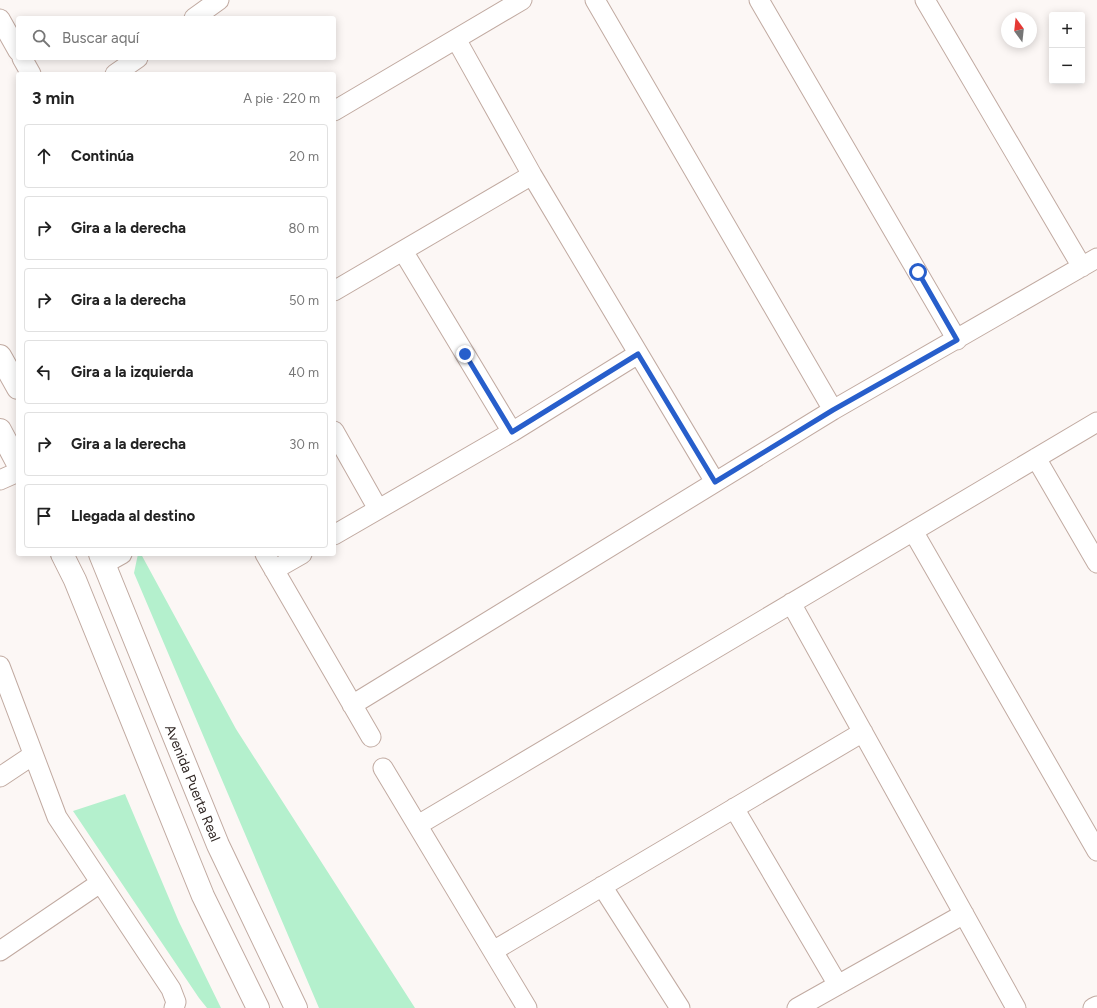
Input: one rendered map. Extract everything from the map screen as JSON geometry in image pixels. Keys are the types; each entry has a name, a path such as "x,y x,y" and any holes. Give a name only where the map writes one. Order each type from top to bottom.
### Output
{"main road":[{"path":"0,356 16,384"},
{"path":"0,430 13,466"},
{"path":"63,556 75,580 203,896 258,1008"},
{"name":"Avenida Puerta Real","path":"109,557 218,845 296,1008"}],"street":[{"path":"197,16 219,0"},
{"path":"336,110 522,0"},
{"path":"595,0 833,410"},
{"path":"759,0 957,340"},
{"path":"352,705 833,410 1090,263 925,0"},
{"path":"0,19 16,47"},
{"path":"456,39 532,175 715,482"},
{"path":"23,60 30,72"},
{"path":"118,72 135,60"},
{"path":"336,290 532,175"},
{"path":"403,251 512,432"},
{"path":"336,534 512,432 638,354"},
{"path":"418,825 1097,422"},
{"path":"336,435 378,509"},
{"path":"1036,458 1097,563"},
{"path":"0,480 13,466"},
{"path":"913,531 1097,851"},
{"path":"294,556 270,562 371,737"},
{"path":"791,603 1016,1008"},
{"path":"0,666 57,818 171,989 176,1002 174,1008"},
{"path":"493,951 863,732"},
{"path":"0,777 33,755"},
{"path":"384,768 527,1008"},
{"path":"734,808 838,985"},
{"path":"0,951 100,883"},
{"path":"602,886 680,1008"},
{"path":"797,1008 964,914"},
{"path":"1093,1008 1097,1006"}],"green space":[{"path":"138,556 142,556 236,729 415,1008 319,1008 134,573"},
{"path":"125,794 179,922 221,1008 207,1008 199,998 73,811"}],"route":[{"path":"465,354 512,432 638,354 715,482 833,410 957,340 918,272"}]}
